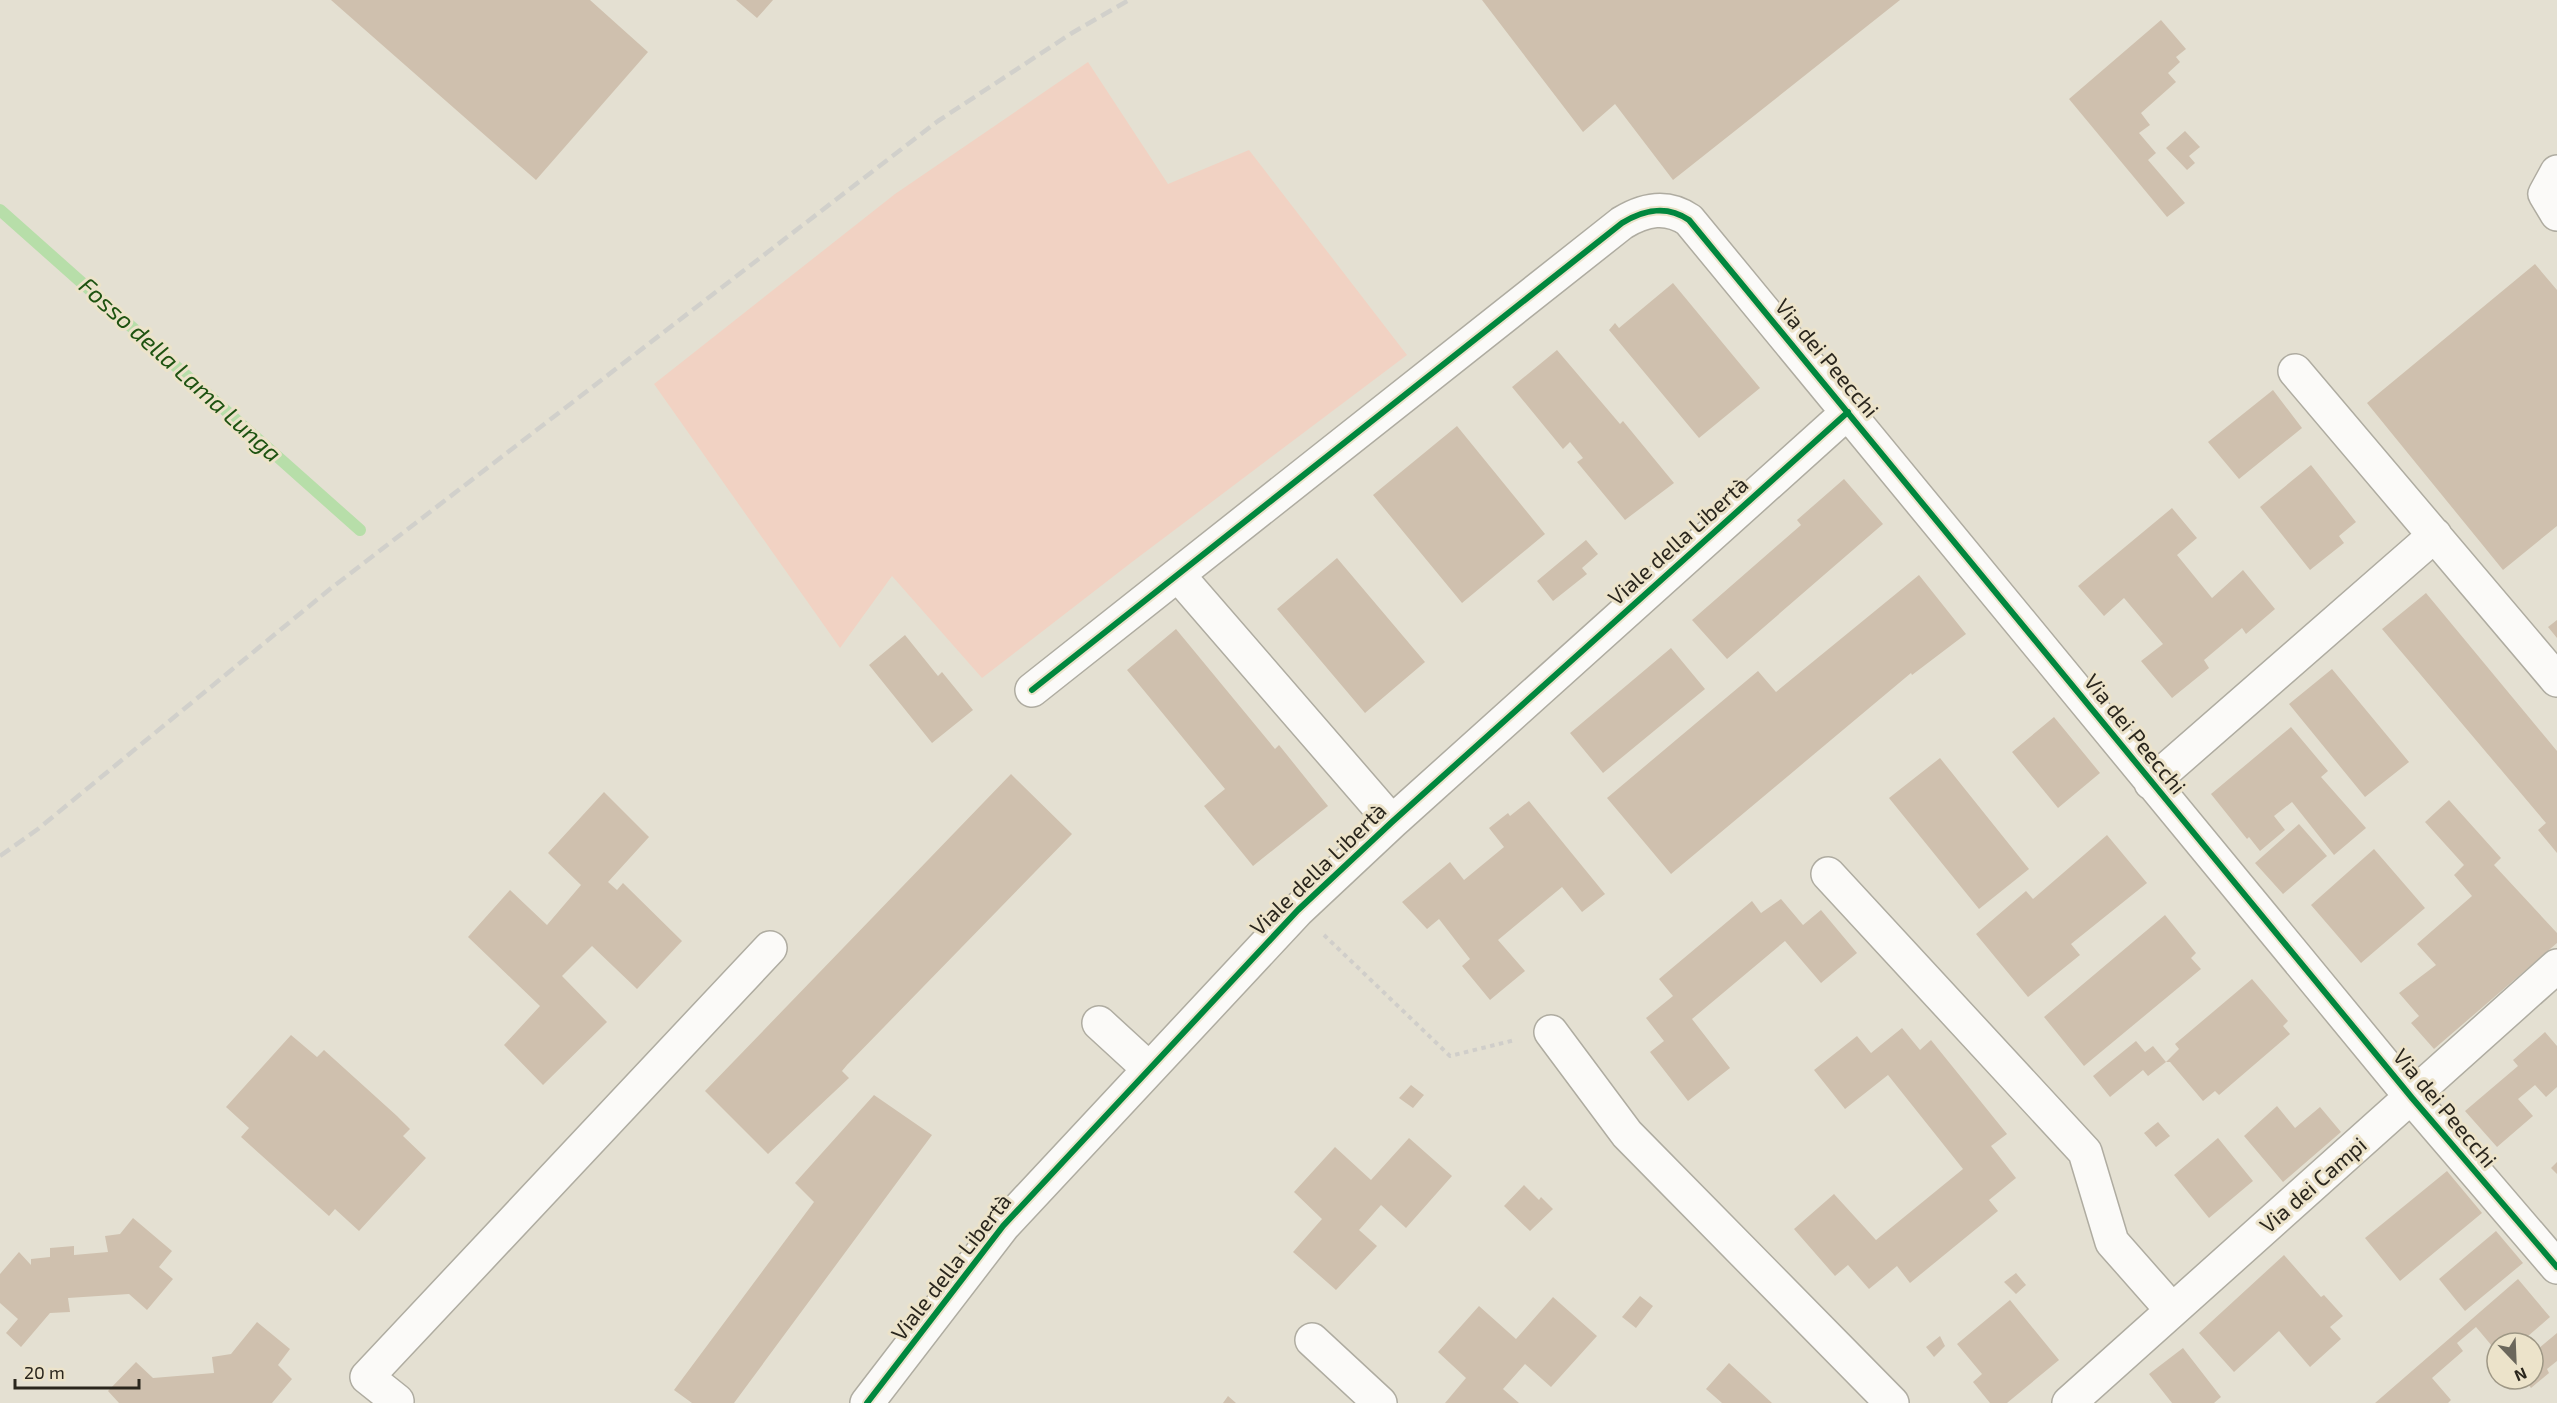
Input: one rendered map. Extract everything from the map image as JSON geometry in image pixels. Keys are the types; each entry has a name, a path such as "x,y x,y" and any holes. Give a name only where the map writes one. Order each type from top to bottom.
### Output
{"street":[{"path":"2557,172 2545,194 2557,214"},
{"name":"Via dei Peecchi","path":"1178,575 1623,223 1638,214 1659,210 1679,213 1689,220 2412,1098 2557,1267"},
{"path":"2295,371 2557,680"},
{"name":"Viale della Libertà","path":"867,1403 1003,1226 1148,1068 1298,910 1392,822 1848,412"},
{"path":"2151,783 2435,535"},
{"path":"1032,690 1178,575 1392,822"},
{"path":"1828,874 2085,1152 2112,1242 2172,1310"},
{"path":"397,1402 367,1377 770,948"},
{"name":"Via dei Campi","path":"2069,1403 2557,966"},
{"path":"1099,1023 1148,1068"},
{"path":"1551,1032 1627,1134 1892,1403"},
{"path":"1312,1340 1380,1403"}],"path":[{"path":"1298,910 1450,1056 1551,1032"}],"shaded area":[{"path":"1088,62 1168,184 1249,150 1407,355 982,678 892,576 840,648 654,384 895,194"}],"building":[{"path":"331,0 590,0 648,52 536,180"},
{"path":"736,0 773,0 757,18"},
{"path":"1482,0 1900,0 1673,180 1615,104 1583,132"},
{"path":"2161,20 2186,49 2176,57 2180,62 2168,73 2176,82 2141,113 2150,125 2139,133 2156,153 2148,160 2185,203 2167,217 2069,99"},
{"path":"2185,131 2200,147 2189,156 2195,163 2187,170 2166,148"},
{"path":"2535,264 2557,290 2557,526 2503,570 2367,403"},
{"path":"1673,283 1760,388 1699,438 1609,330 1615,323 1619,328"},
{"path":"1557,350 1620,424 1623,421 1674,483 1625,520 1577,462 1583,458 1570,442 1563,449 1512,387"},
{"path":"2273,390 2302,428 2239,479 2208,442"},
{"path":"1457,426 1545,534 1462,603 1373,495"},
{"path":"2311,465 2356,522 2339,536 2344,543 2310,570 2260,507"},
{"path":"1844,479 1883,524 1727,659 1692,620 1801,525 1797,520"},
{"path":"2172,508 2197,538 2177,555 2212,598 2243,570 2275,609 2246,634 2242,628 2204,660 2209,668 2172,698 2141,661 2163,644 2124,598 2104,616 2078,586"},
{"path":"1586,540 1598,554 1582,568 1587,574 1553,601 1537,581"},
{"path":"1337,558 1425,662 1365,713 1277,609"},
{"path":"1919,575 1966,634 1912,675 1911,673 1671,874 1607,798 1758,671 1776,692"},
{"path":"2426,593 2557,751 2557,853 2538,830 2546,823 2382,629"},
{"path":"2557,620 2557,638 2548,627"},
{"path":"1176,629 1275,749 1279,745 1328,806 1253,866 1204,806 1225,789 1127,670"},
{"path":"905,635 938,676 942,672 973,710 932,743 869,665"},
{"path":"1671,648 1705,689 1603,773 1570,733"},
{"path":"2332,669 2409,762 2365,797 2289,704"},
{"path":"2054,717 2100,773 2058,808 2012,752"},
{"path":"2291,727 2328,771 2321,777 2366,828 2334,855 2292,802 2274,816 2285,830 2260,851 2249,837 2247,839 2211,794"},
{"path":"1940,758 2029,869 1979,909 1889,798"},
{"path":"1011,774 1072,834 847,1065 842,1071 849,1078 768,1154 705,1091"},
{"path":"604,792 649,837 608,882 617,890 623,883 682,941 637,989 592,946 562,976 607,1022 543,1085 504,1045 540,1006 468,937 510,890 547,925 581,885 548,853"},
{"path":"2449,800 2501,858 2494,865 2557,933 2557,943 2434,1049 2411,1023 2419,1016 2399,993 2436,965 2417,944 2472,896 2454,875 2464,865 2425,822"},
{"path":"1529,801 1605,894 1582,912 1562,887 1498,940 1525,971 1490,1000 1462,966 1470,959 1439,919 1427,929 1402,902 1450,862 1464,880 1504,847 1489,828 1508,813 1510,816"},
{"path":"2299,824 2327,856 2283,894 2255,863"},
{"path":"2107,835 2147,883 2071,944 2080,955 2028,997 1976,934 2026,891 2033,899"},
{"path":"2374,849 2425,908 2361,963 2311,905"},
{"path":"1781,899 1803,925 1821,910 1857,953 1821,983 1785,941 1692,1019 1730,1068 1688,1101 1650,1052 1664,1041 1646,1018 1673,996 1659,979 1752,901 1761,913"},
{"path":"2165,915 2196,953 2191,958 2201,969 2084,1066 2044,1017"},
{"path":"2252,979 2288,1021 2283,1026 2290,1034 2219,1095 2215,1091 2203,1101 2170,1062 2166,1062 2179,1049 2175,1044"},
{"path":"1902,1028 1920,1050 1931,1040 2007,1134 1991,1146 2016,1178 1989,1200 1998,1211 1910,1283 1897,1266 1869,1289 1848,1265 1835,1276 1794,1229 1834,1194 1876,1240 1963,1169 1888,1075 1845,1109 1814,1070 1857,1036 1871,1053"},
{"path":"2545,1032 2557,1046 2557,1087 2546,1097 2535,1085 2518,1099 2533,1116 2497,1147 2465,1111 2518,1066 2513,1060"},
{"path":"291,1035 317,1057 324,1050 397,1116 410,1129 403,1136 426,1158 359,1231 335,1209 329,1216 241,1137 249,1128 226,1107"},
{"path":"2136,1041 2145,1052 2153,1046 2166,1062 2148,1076 2143,1070 2110,1097 2093,1076"},
{"path":"1411,1085 1424,1095 1413,1108 1399,1098"},
{"path":"874,1095 932,1135 734,1403 692,1403 674,1390 814,1202 795,1183"},
{"path":"2277,1106 2295,1128 2320,1107 2341,1132 2283,1182 2244,1136"},
{"path":"2158,1122 2170,1136 2156,1147 2144,1133"},
{"path":"1409,1138 1452,1176 1406,1228 1381,1205 1359,1230 1377,1246 1336,1290 1293,1252 1322,1219 1294,1192 1335,1147 1371,1180"},
{"path":"2218,1138 2253,1181 2209,1218 2174,1175"},
{"path":"2557,1162 2557,1174 2551,1168"},
{"path":"2447,1171 2482,1213 2400,1281 2365,1238"},
{"path":"1524,1185 1539,1200 1541,1197 1553,1209 1530,1231 1504,1206"},
{"path":"133,1218 172,1251 159,1267 173,1279 147,1310 129,1294 68,1298 70,1312 50,1313 21,1347 6,1333 18,1319 0,1303 0,1274 19,1252 31,1265 31,1259 50,1257 50,1248 74,1246 74,1255 108,1252 105,1236 120,1234"},
{"path":"2496,1231 2523,1263 2465,1311 2439,1279"},
{"path":"2284,1255 2321,1297 2324,1295 2343,1316 2330,1327 2341,1339 2310,1367 2279,1331 2234,1372 2199,1333"},
{"path":"2016,1273 2026,1285 2016,1294 2004,1282"},
{"path":"2518,1279 2550,1317 2534,1331 2485,1331 2485,1338 2476,1327 2457,1343 2463,1351 2432,1378 2451,1400 2448,1403 2375,1403"},
{"path":"1640,1296 1653,1306 1636,1328 1622,1317"},
{"path":"1553,1297 1597,1336 1551,1387 1525,1364 1503,1389 1519,1403 1445,1403 1466,1378 1438,1352 1479,1306 1516,1339"},
{"path":"2010,1300 2059,1360 2007,1403 1990,1403 1973,1382 1982,1374 1957,1344"},
{"path":"257,1322 290,1349 278,1365 292,1379 272,1403 119,1403 108,1391 136,1362 153,1378 214,1373 212,1357 231,1354"},
{"path":"2557,1333 2557,1361 2547,1369 2549,1373 2545,1376 2545,1343"},
{"path":"1940,1336 1945,1346 1934,1357 1926,1347"},
{"path":"2183,1348 2221,1397 2214,1403 2172,1403 2149,1374"},
{"path":"1729,1363 1772,1403 1722,1403 1706,1389"},
{"path":"1228,1396 1236,1403 1223,1403"}],"waterway":[{"name":"Fosso della Lama Lunga","path":"0,210 360,530"}],"railway":[{"path":"0,856 38,829 330,589 938,121 1072,33 1129,0"}],"cycle path":[{"path":"1032,690 1622,223 1648,212 1664,211 1681,215 1689,220 2412,1098 2557,1267"},
{"path":"867,1403 1003,1226 1298,910 1392,822 1848,412"}]}
